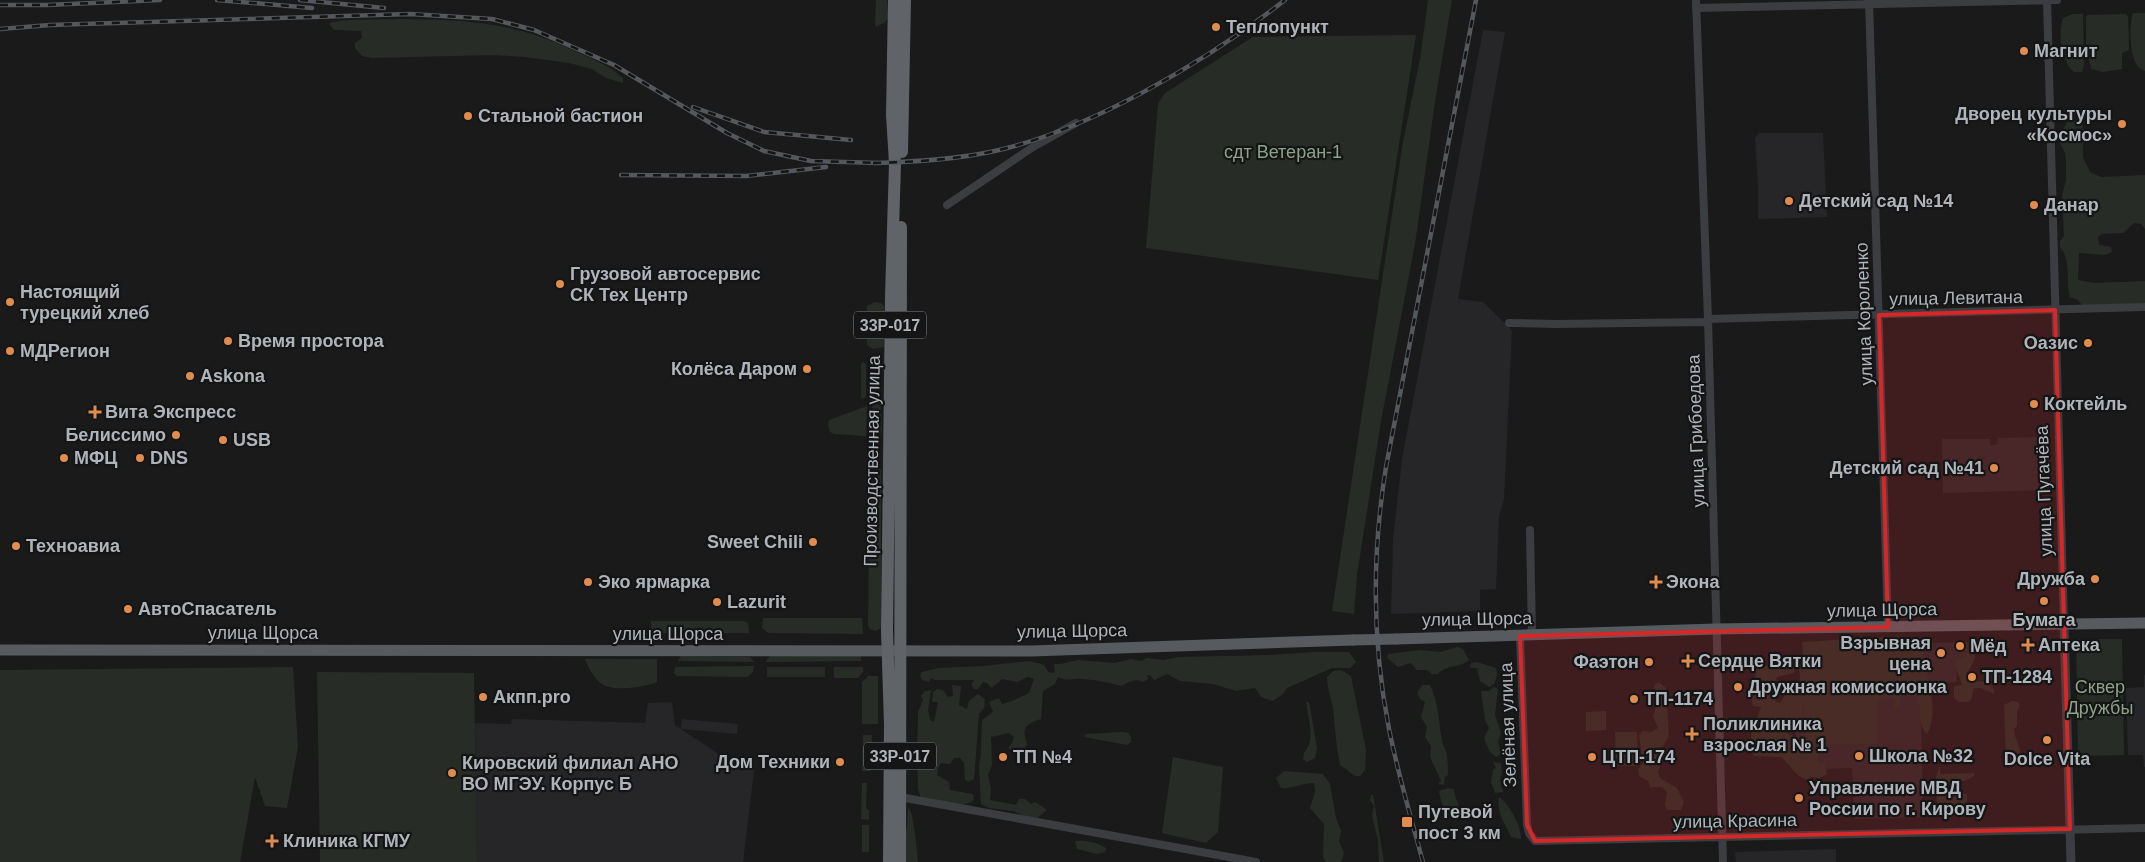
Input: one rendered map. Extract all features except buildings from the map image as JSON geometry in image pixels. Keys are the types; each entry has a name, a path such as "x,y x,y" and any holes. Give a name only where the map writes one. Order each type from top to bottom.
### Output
{"highway":[{"name":"Производственная улица","path":"889,862 901,162 899,32 894,0"},
{"name":"Производственная улица","path":"899,32 905,0"},
{"name":"Производственная улица","path":"894,651 900,797 900,862"}],"main road":[{"name":"улица Щорса","path":"0,650 1031,650 1716,630 2145,623"}],"street":[{"name":"улица Пугачёва","path":"2047,0 2071,862"},
{"path":"1696,4 2057,0"},
{"name":"улица Короленко","path":"1870,2 1888,627"},
{"name":"улица Грибоедова","path":"1696,4 1708,320 1723,862"},
{"path":"947,205 1033,147 1076,123"},
{"name":"улица Левитана","path":"1509,323 1556,324 2145,307"},
{"path":"1530,530 1532,636"},
{"name":"Зелёная улица","path":"1520,636 1527,825 1529,833 1535,841"},
{"path":"900,797 1256,862"},
{"name":"улица Красина","path":"1535,841 2145,828"}],"highlighted area":[{"path":"2055,310 2070,829 1535,841 1527,825 1520,636 1888,627 1879,315"}],"shaded area":[{"path":"1483,30 1505,32 1458,299 1483,302 1512,330 1504,499 1499,516 1496,589 1480,590 1480,611 1391,614 1393,539 1402,459"},
{"path":"1759,133 1823,133 1827,217 1758,219 1755,138"},
{"name":"Детский сад №41","path":"2045,437 2047,490 1943,493 1942,439 1990,439 1990,445 1997,445 1998,438"},
{"path":"1975,642 1975,659 1956,660 1957,682 1923,683 1923,643"},
{"path":"2144,675 2145,767 2143,755 2128,755 2126,688 2144,687"},
{"name":"Школа №32","path":"1918,689 1921,709 1923,817 1854,819 1852,768 1816,769 1796,754 1795,704"},
{"path":"672,702 675,725 729,761 755,763 743,862 477,862 475,723 511,724 512,719 645,723 648,703"},
{"path":"682,719 738,724 737,734 681,729"},
{"path":"1836,849 1836,862 1736,862 1735,852"}],"green space":[{"path":"876,0 887,0 888,18 884,23 875,27"},
{"path":"1428,0 1452,0 1436,95 1415,244 1381,421 1357,575 1354,614 1332,611 1403,142 1420,59"},
{"path":"2133,13 2145,13 2145,71 2139,68 2135,62 2131,45"},
{"path":"2073,14 2083,14 2084,66 2082,72 2074,72 2063,54 2061,32 2063,18"},
{"path":"2126,14 2128,17 2129,50 2122,53 2122,69 2103,72 2091,69 2086,46 2087,15"},
{"path":"350,20 446,20 510,28 553,42 601,63 623,78 623,83 606,78 592,69 569,63 525,57 493,55 372,58 362,56 355,48 355,43 362,38 361,31 334,30 329,24"},
{"name":"сдт Ветеран-1","path":"1416,35 1378,280 1146,248 1158,104 1165,93 1253,37"},
{"path":"2075,120 2083,125 2083,158 2091,173 2101,177 2145,175 2145,229 2141,224 2134,223 2123,233 2101,234 2098,237 2099,245 2111,247 2112,252 2105,255 2079,253 2078,280 2094,283 2145,281 2145,306 2082,305 2078,300 2070,297 2066,258 2060,247 2060,241 2064,236 2062,196 2066,180 2066,160 2060,143 2060,136 2067,122"},
{"path":"875,302 881,303 884,306 884,347 873,349 867,345 867,306"},
{"path":"863,362 866,364 866,396 861,398 861,364"},
{"path":"872,405 881,405 882,432 880,435 871,433"},
{"path":"867,406 866,436 834,434 830,432 829,420"},
{"path":"870,468 879,468 881,470 881,626 880,629 875,631 868,626"},
{"path":"763,618 862,618 863,634 768,633 762,628"},
{"path":"651,621 744,621 748,623 749,633 651,633"},
{"path":"1898,636 1915,638 1923,643 1933,713 1927,734 1922,726 1917,697 1909,693 1900,698 1900,705 1895,710 1893,698 1877,701 1878,744 1812,745 1818,753 1818,763 1825,763 1827,774 1820,778 1811,777 1808,780 1796,774 1781,757 1754,756 1751,737 1761,707 1753,706 1751,698 1751,686 1756,675 1755,669 1756,667 1792,664 1795,668 1794,673 1777,677 1774,687 1776,702 1780,703 1784,697 1786,687 1797,684 1800,681 1799,665 1803,661 1802,642","holes":["1804,704 1805,740 1781,731 1780,726 1800,727 1804,721 1802,710"]},
{"name":"Сквер Дружбы","path":"2076,639 2122,639 2124,755 2078,756"},
{"path":"1457,647 1463,649 1469,660 1461,665 1445,669 1438,674 1432,674 1427,670 1417,670 1411,663 1398,667 1387,658 1388,654 1420,650 1441,652"},
{"path":"1971,651 1975,657 1966,676 1967,682 1980,681 1989,683 1994,689 1994,694 1981,688 1974,688 1971,700 1959,702 1954,698 1954,686 1962,685 1956,669 1955,659 1965,657 1966,653"},
{"path":"1349,652 1356,662 1350,668 1332,668 1287,688 1283,694 1273,701 1261,697 1255,688 1236,691 1213,684 1180,681 1167,674 1154,680 1151,676 1147,675 1148,679 1143,682 1135,680 1122,686 1093,680 1068,680 1058,677 1055,684 1043,691 1041,719 1026,727 1027,744 1025,749 1018,753 1008,748 1014,737 1009,733 991,737 992,765 988,775 991,789 990,800 1016,805 1019,799 1025,799 1031,804 1035,802 1047,810 1036,819 1031,819 1013,811 989,808 981,804 979,767 982,720 993,712 989,702 999,698 1002,704 1029,693 1034,679 1028,677 1017,682 1002,679 992,688 983,682 978,689 974,689 971,685 974,680 935,680 931,678 929,682 922,680 920,675 922,672 939,668 1030,661 1044,665 1048,672 1052,673 1055,672 1054,664 1078,660 1115,663 1131,659 1141,661 1147,658 1163,660 1178,657"},
{"path":"681,656 750,657 754,662 678,661"},
{"path":"770,656 861,656 861,661 765,662"},
{"path":"585,659 657,659 657,682 632,688 606,686 593,675"},
{"path":"1477,662 1496,668 1497,675 1494,684 1489,687 1480,681 1477,668 1470,668 1471,663"},
{"path":"754,666 753,672 747,677 677,676 674,673 675,667"},
{"path":"293,667 298,747 287,808 265,806 255,777 240,862 0,862 0,670"},
{"path":"767,667 825,667 825,677 767,677"},
{"path":"834,667 863,667 863,672 858,678 834,678"},
{"path":"1341,670 1351,676 1366,750 1365,770 1360,776 1355,776 1340,765 1327,677 1333,671"},
{"path":"317,672 474,673 477,862 320,862"},
{"path":"868,676 878,676 878,724 862,724 862,682"},
{"path":"1658,682 1666,688 1669,736 1663,746 1659,748 1661,762 1658,773 1660,778 1677,788 1684,802 1681,810 1667,810 1665,805 1667,792 1662,787 1650,787 1648,781 1639,776 1638,769 1643,763 1639,735 1643,731 1651,732 1658,728 1653,716 1657,701 1654,686"},
{"path":"952,685 961,686 959,705 967,709 969,701 978,694 985,699 984,708 979,714 974,779 969,782 965,780 964,763 960,758 954,758 950,764 941,763 938,768 937,775 949,782 950,790 973,794 974,800 963,804 948,804 921,798 918,789 918,712 923,700 921,696 925,691 931,690 928,710 930,720 934,722 938,702 932,702 933,692 937,689 943,690 948,697 953,696"},
{"path":"1422,685 1430,685 1437,705 1442,741 1448,760 1448,775 1445,777 1444,785 1438,784 1441,781 1430,757 1431,746 1425,737 1427,727 1421,717 1425,702 1420,699 1417,693"},
{"path":"1494,687 1498,689 1495,715 1501,733 1498,742 1501,754 1496,757 1490,752 1484,738 1489,728 1485,720 1481,691 1489,691"},
{"path":"2012,701 2018,702 2020,706 2017,711 2017,726 2014,729 2022,758 2021,762 2009,762 2006,759 2004,705"},
{"path":"1306,702 1309,702 1317,748 1315,758 1307,762 1303,759 1310,742"},
{"path":"1606,711 1606,730 1586,731 1586,712"},
{"path":"1615,732 1637,732 1638,766 1616,766"},
{"path":"1128,733 1131,737 1131,742 1127,745 1084,737 1086,734"},
{"path":"863,735 872,735 871,771 862,771"},
{"path":"1173,757 1223,767 1218,832 1206,843 1162,833"},
{"path":"1493,762 1501,763 1502,773 1500,780 1503,792 1495,793 1491,782 1493,770 1496,768"},
{"path":"1940,765 1940,774 1974,773 1974,776 1965,781 1955,781 1956,793 1967,794 1968,815 1937,815 1936,777"},
{"path":"1284,771 1323,774 1330,784 1336,818 1341,831 1339,841 1344,853 1341,862 1326,862 1323,858 1324,824 1310,808 1315,792 1314,783 1281,788 1276,778"},
{"path":"862,783 867,783 866,809 869,810 869,820 861,819"},
{"path":"1448,788 1454,789 1458,804 1459,810 1456,818 1446,811 1441,799 1439,791"},
{"path":"1371,795 1373,795 1384,862 1379,862 1378,840 1372,816 1374,806 1370,800"},
{"path":"1499,797 1514,816 1521,839 1511,837 1500,813"},
{"path":"908,807 914,824 918,862 902,862"},
{"path":"862,825 869,825 869,852 862,852"},
{"path":"1075,841 1099,844 1106,848 1105,852 1097,854 1077,849"}],"railway":[{"path":"0,5 160,0"},
{"path":"217,0 312,8"},
{"path":"300,0 384,8"},
{"path":"873,163 932,160 975,155 1027,142 1066,128 1105,111 1183,70 1220,47 1285,0"},
{"path":"1423,862 1396,763 1383,696 1377,631 1376,565 1378,532 1386,467 1476,0"},
{"path":"0,29 50,25 410,14 492,19 534,30 614,65 727,133 764,151 811,161 878,163"},
{"path":"693,107 764,132 851,140"},
{"path":"621,175 746,176 826,167"}],"place":[{"name":"Теплопункт","path":"1216,27"},
{"name":"Магнит","path":"2024,51"},
{"name":"Стальной бастион","path":"468,116"},
{"name":"Дворец культуры «Космос»","path":"2122,124"},
{"name":"Детский сад №14","path":"1789,201"},
{"name":"Данар","path":"2034,205"},
{"name":"Грузовой автосервис СК Тех Центр","path":"560,284"},
{"name":"Настоящий турецкий хлеб","path":"10,302"},
{"name":"Время простора","path":"228,341"},
{"name":"Оазис","path":"2088,343"},
{"name":"МДРегион","path":"10,351"},
{"name":"Колёса Даром","path":"807,369"},
{"name":"Askona","path":"190,376"},
{"name":"Коктейль","path":"2034,404"},
{"name":"Вита Экспресс","path":"95,412"},
{"name":"Белиссимо","path":"176,435"},
{"name":"USB","path":"223,440"},
{"name":"МФЦ","path":"64,458"},
{"name":"DNS","path":"140,458"},
{"name":"Детский сад №41","path":"1994,468"},
{"name":"Sweet Chili","path":"813,542"},
{"name":"Техноавиа","path":"16,546"},
{"name":"Дружба","path":"2095,579"},
{"name":"Эко ярмарка","path":"588,582"},
{"name":"Экона","path":"1656,582"},
{"name":"Бумага","path":"2044,601"},
{"name":"Lazurit","path":"717,602"},
{"name":"АвтоСпасатель","path":"128,609"},
{"name":"Аптека","path":"2028,645"},
{"name":"Мёд","path":"1960,646"},
{"name":"Взрывная цена","path":"1941,653"},
{"name":"Сердце Вятки","path":"1688,661"},
{"name":"Фаэтон","path":"1649,662"},
{"name":"ТП-1284","path":"1972,677"},
{"name":"Дружная комиссионка","path":"1738,687"},
{"name":"Акпп.pro","path":"483,697"},
{"name":"ТП-1174","path":"1634,699"},
{"name":"Поликлиника взрослая № 1","path":"1692,734"},
{"name":"Dolce Vita","path":"2047,740"},
{"name":"Школа №32","path":"1859,756"},
{"name":"ТП №4","path":"1003,757"},
{"name":"ЦТП-174","path":"1592,757"},
{"name":"Дом Техники","path":"840,762"},
{"name":"Кировский филиал АНО ВО МГЭУ. Корпус Б","path":"452,773"},
{"name":"Управление МВД России по г. Кирову","path":"1799,798"},
{"name":"Путевой пост 3 км","path":"1407,822"},
{"name":"Клиника КГМУ","path":"272,841"}]}
